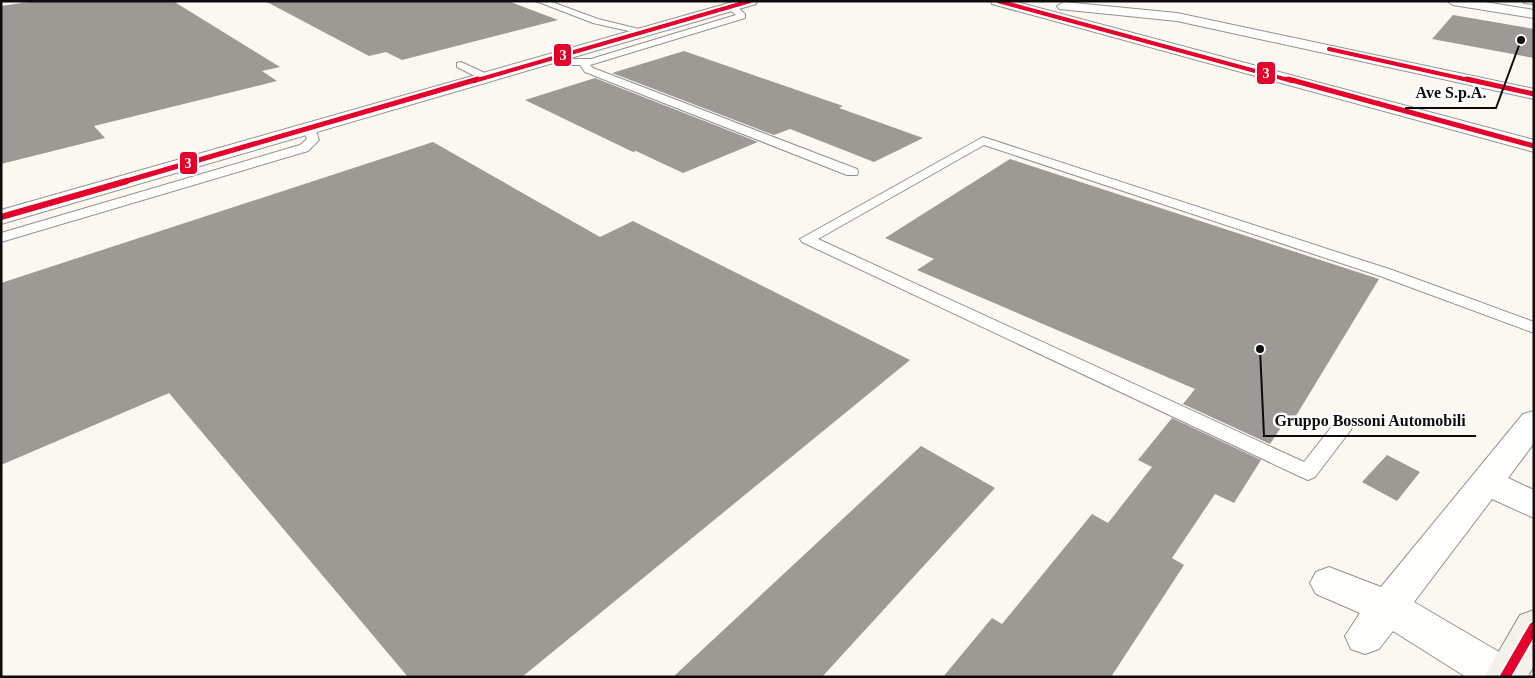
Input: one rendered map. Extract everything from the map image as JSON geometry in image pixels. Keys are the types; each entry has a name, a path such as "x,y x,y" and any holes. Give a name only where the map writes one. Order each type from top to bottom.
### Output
{"main road":[{"path":"1504,677 1534,627"}],"street":[{"path":"1,217 750,1"},
{"path":"996,1 1534,146"},
{"path":"1013,1 1139,12 1199,21 1534,94"},
{"path":"1453,1 1534,14"},
{"path":"1083,24 1083,18 1095,14 1139,12"},
{"path":"1083,24 1112,25 1157,18 1199,21"},
{"path":"1173,49 1155,36 1157,30 1179,24 1228,27"},
{"path":"1377,622 1534,421"},
{"path":"1487,482 1534,505"},
{"path":"1329,583 1377,622 1504,677"}],"lane":[{"path":"540,1 596,21 642,31"},
{"path":"1527,1 1534,2"},
{"path":"552,58 584,63 742,16 732,7"},
{"path":"584,63 589,70 852,172"},
{"path":"461,65 485,77"},
{"path":"1,238 304,148 313,140 309,128"},
{"path":"1343,426 1308,472 807,239 983,141 1386,273 1439,298 1534,328"}],"building":[{"path":"35,1 173,1 280,67 262,71 277,81 94,126 105,138 1,164 1,6"},
{"path":"265,1 508,1 558,20 402,60 386,52 369,56"},
{"path":"1453,15 1534,29 1534,58 1432,39"},
{"path":"684,51 843,106 839,108 923,138 874,162 790,129 774,135 612,73"},
{"path":"595,78 758,142 683,173 636,151 633,152 525,100"},
{"path":"433,142 600,237 633,221 910,360 522,677 408,677 169,393 1,465 1,283"},
{"path":"1010,159 1379,279 1288,429 1282,426 1270,444 1183,404 1195,389 917,270 934,259 885,238"},
{"path":"1172,418 1261,460 1234,503 1215,494 1172,558 1184,565 1111,677 943,677 992,618 1002,624 1092,514 1108,523 1152,467 1138,460"},
{"path":"921,446 995,488 822,677 673,677"},
{"path":"1387,455 1420,472 1397,501 1362,482"}],"transit line":[{"name":"3","path":"1,217 750,1"},
{"name":"3","path":"998,1 1534,146"},
{"name":"3","path":"1329,49 1534,94"},
{"name":"3","path":"1505,677 1534,627"}],"place":[{"name":"Ave S.p.A.","path":"1521,40"},
{"name":"Gruppo Bossoni Automobili","path":"1260,349"}]}
